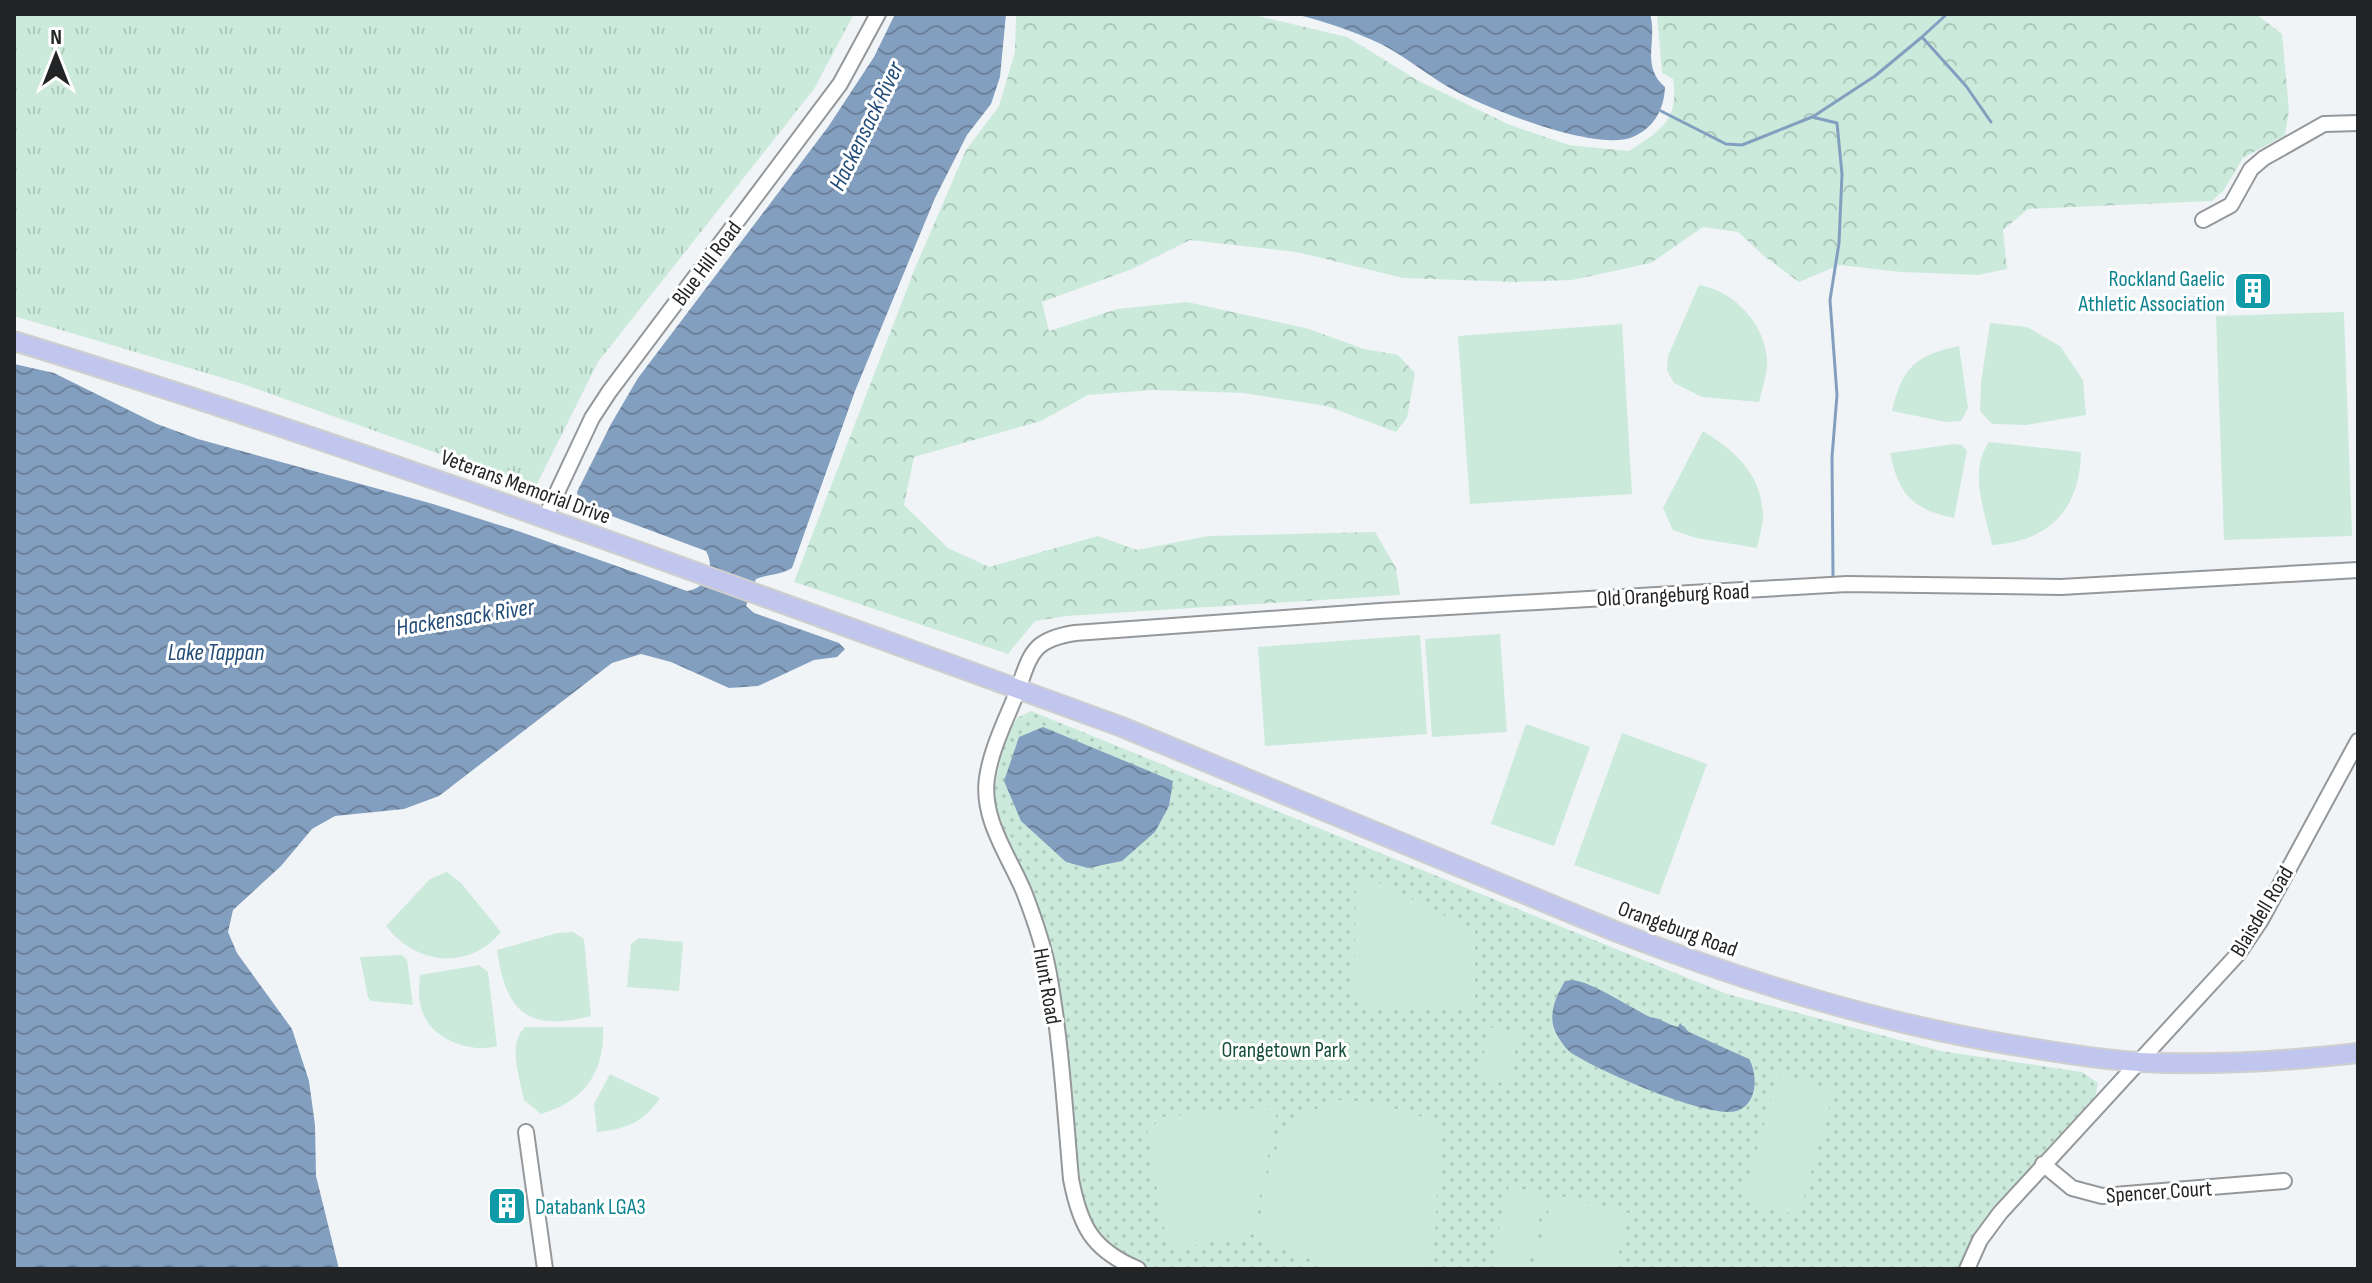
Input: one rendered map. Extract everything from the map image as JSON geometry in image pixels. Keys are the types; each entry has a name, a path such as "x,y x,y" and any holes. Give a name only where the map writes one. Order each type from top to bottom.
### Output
{"main road":[{"name":"Veterans Memorial Drive","path":"14,341 206,400 545,518 1018,689"},
{"name":"Orangeburg Road","path":"1018,689 1122,727 1698,963 1847,1010 1990,1042 2139,1062 2290,1060 2358,1053"}],"street":[{"name":"Blue Hill Road","path":"545,518 567,467 609,392 833,94 878,14"},
{"path":"2203,220 2231,205 2251,169 2264,158 2324,124 2358,123"},
{"name":"Old Orangeburg Road","path":"1018,689 1028,663 1041,643 1048,638 1075,633 1395,610 1847,584 2061,587 2358,570"},
{"name":"Hunt Road","path":"1018,689 990,763 986,781 989,813 1024,893 1049,973 1076,1205 1083,1226 1099,1246 1138,1269"},
{"name":"Blaisdell Road","path":"1967,1269 1980,1240 2043,1164 2238,954 2261,920 2358,741"},
{"path":"526,1132 545,1269"},
{"name":"Spencer Court","path":"2043,1164 2072,1188 2102,1196 2284,1181"}],"green space":[{"path":"14,14 854,14 814,89 598,362 535,488 243,384 14,316"},
{"path":"1016,14 1250,14 1347,37 1419,81 1510,125 1569,145 1629,151 1659,130 1673,105 1673,79 1662,73 1657,14 2256,14 2282,34 2289,110 2285,135 2243,158 2224,190 2212,201 2028,209 2003,230 2007,269 1978,275 1901,272 1839,265 1799,282 1738,232 1703,227 1651,263 1572,280 1515,282 1403,278 1297,252 1190,240 1132,269 1042,302 1049,331 1117,309 1187,302 1309,329 1364,349 1398,355 1415,373 1407,418 1396,432 1327,406 1243,393 1152,390 1088,395 1041,421 914,457 904,505 948,548 989,567 1098,536 1137,550 1208,536 1375,532 1396,568 1400,595 1066,616 1035,621 1008,654 794,582 915,268 966,150 999,106 1015,52"},
{"path":"1699,285 1712,288 1735,302 1760,333 1767,364 1759,402 1702,397 1674,383 1667,370 1668,356"},
{"path":"2344,312 2352,536 2224,540 2216,316"},
{"path":"1990,323 2027,327 2060,346 2083,380 2086,415 2026,425 1992,424 1980,411"},
{"path":"1622,324 1632,494 1470,504 1458,336"},
{"path":"1959,346 1968,408 1961,421 1946,422 1892,411 1906,373 1913,365 1932,354"},
{"path":"1703,431 1745,465 1758,488 1763,516 1757,548 1696,538 1673,530 1663,508"},
{"path":"1989,442 2081,452 2075,490 2067,506 2058,519 2030,537 1992,545 1979,479 1983,454"},
{"path":"1962,445 1967,451 1954,518 1928,510 1910,498 1898,480 1890,453"},
{"path":"1500,634 1507,732 1432,737 1425,639"},
{"path":"1420,635 1427,734 1265,746 1258,647"},
{"name":"Orangetown Park","path":"1031,711 1727,994 1941,1051 2082,1072 2098,1083 2096,1095 1992,1210 1972,1244 1962,1269 1149,1269 1116,1253 1092,1233 1078,1201 1058,979 1043,922 998,822 994,790 1004,742 1017,718"},
{"path":"1526,724 1590,747 1554,846 1491,824"},
{"path":"1622,733 1707,764 1659,895 1574,865"},
{"path":"447,872 461,883 501,932 488,945 458,958 427,955 412,949 386,926 430,879"},
{"path":"1366,876 1475,931 1475,1008 1364,1007 1354,995 1356,890"},
{"path":"573,932 584,939 591,1016 551,1021 523,1012 506,989 497,950 557,933"},
{"path":"639,938 683,942 679,991 627,987 631,944"},
{"path":"402,955 407,960 413,1005 371,1001 360,957"},
{"path":"479,965 488,972 497,1046 486,1048 462,1045 441,1035 425,1018 419,995 420,975"},
{"path":"525,1027 603,1027 600,1058 589,1083 569,1101 541,1114 524,1100 518,1072 517,1042"},
{"path":"1489,1027 1518,1033 1509,1084 1479,1079"},
{"path":"610,1074 660,1098 633,1123 597,1132 594,1104"},
{"path":"1778,1074 1834,1090 1799,1216 1743,1200"},
{"path":"1338,1100 1374,1102 1440,1122 1435,1239 1429,1269 1335,1269 1257,1239 1269,1169 1283,1137 1308,1113"},
{"path":"1278,1106 1252,1235 1168,1250 1147,1132 1162,1117"},
{"path":"1509,1186 1545,1194 1528,1269 1491,1265"},
{"path":"1553,1194 1629,1213 1615,1269 1534,1269"}],"water":[{"name":"Lake Tappan","path":"895,14 1006,14 1000,77 991,104 967,135 935,198 855,391 792,568 756,579 746,606 754,613 839,643 845,649 837,657 814,660 758,686 729,688 671,662 641,654 612,663 439,796 404,809 335,816 312,829 281,866 233,910 228,932 237,953 292,1029 309,1081 315,1125 316,1176 339,1269 14,1269 14,364 54,373 157,424 198,439 433,504 687,591 694,589 704,582 709,571 706,551 579,504 577,492 638,378 828,127 874,57"},
{"path":"1294,14 1650,14 1651,61 1653,70 1665,87 1663,103 1653,122 1635,136 1619,140 1573,135 1520,119 1475,100 1381,44"},
{"path":"1043,727 1173,781 1169,806 1155,832 1122,861 1088,868 1066,862 1021,821 1004,781 1019,737"},
{"path":"1572,980 1600,990 1650,1017 1678,1027 1680,1023 1689,1032 1749,1059 1755,1080 1749,1102 1736,1111 1702,1108 1627,1081 1570,1052 1556,1033 1552,1020 1556,1000 1565,981"}],"waterway":[{"path":"1923,36 1947,14"},
{"path":"1814,116 1875,76 1922,37 1966,86 1991,122"},
{"path":"1661,111 1726,144 1742,145 1812,117 1837,123 1842,174 1839,243 1830,300 1837,395 1832,457 1833,575"}],"place":[{"name":"Rockland Gaelic Athletic Association","path":"2253,291"},
{"name":"Databank LGA3","path":"507,1206"}],"water label":[{"name":"Hackensack River","path":"866,126"},
{"name":"Hackensack River","path":"465,617"}]}
